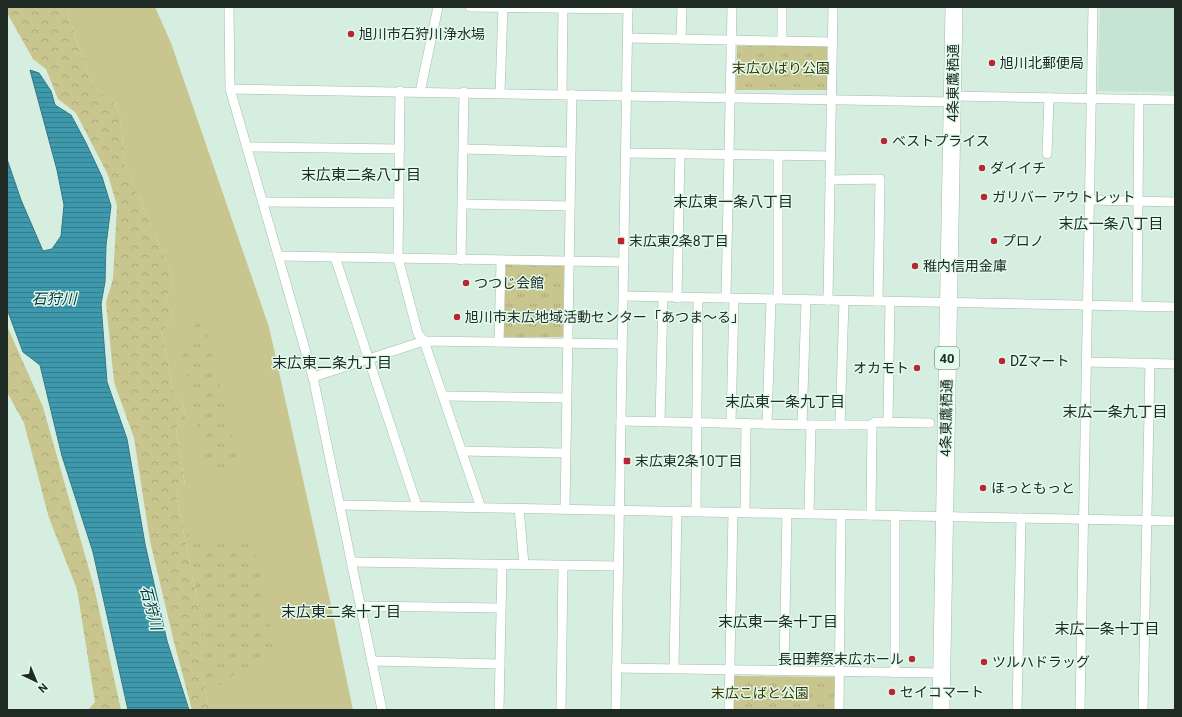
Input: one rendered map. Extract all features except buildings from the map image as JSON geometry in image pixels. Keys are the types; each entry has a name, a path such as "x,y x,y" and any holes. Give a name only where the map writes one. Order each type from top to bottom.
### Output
{"highway":[{"name":"4条東鷹栖通","path":"941,710 954,7"}],"street":[{"path":"229,7 230,89 314,377 382,710"},
{"path":"420,92 438,7"},
{"path":"470,7 628,8 616,710"},
{"path":"500,92 503,7"},
{"path":"562,94 563,7"},
{"path":"681,39 682,7"},
{"path":"731,423 730,97 732,7"},
{"path":"782,7 782,40"},
{"path":"828,300 833,7"},
{"path":"1080,710 1093,7"},
{"path":"628,38 832,42"},
{"path":"230,89 500,92 627,96 831,99 1091,98 1175,100"},
{"path":"400,91 398,258 418,334 424,342 444,396 482,508"},
{"path":"461,260 464,92"},
{"path":"564,509 570,262 570,152 572,94"},
{"path":"1048,154 1049,98"},
{"path":"1137,306 1139,99"},
{"path":"246,147 400,149"},
{"path":"464,149 570,152"},
{"path":"626,153 830,156"},
{"path":"677,298 680,154"},
{"path":"767,424 774,299 778,156"},
{"path":"830,180 880,179 878,301"},
{"path":"1090,200 1175,202"},
{"path":"263,202 399,203"},
{"path":"463,204 570,206"},
{"path":"279,256 624,262"},
{"path":"335,257 417,506"},
{"path":"499,342 501,260"},
{"path":"623,296 1175,307"},
{"path":"660,422 663,297"},
{"path":"696,511 695,423 698,298"},
{"path":"806,300 809,514"},
{"path":"840,425 844,301"},
{"path":"888,422 890,302"},
{"path":"314,377 424,342 622,344"},
{"path":"1087,362 1175,364"},
{"path":"1143,710 1150,363"},
{"path":"444,396 566,398"},
{"path":"621,421 807,425 872,425 875,422 930,423"},
{"path":"745,512 746,424"},
{"path":"871,515 872,425"},
{"path":"462,451 565,453"},
{"path":"340,505 619,509 1175,521"},
{"path":"519,508 524,565"},
{"path":"674,668 677,511"},
{"path":"729,710 733,512"},
{"path":"784,670 787,513"},
{"path":"838,710 841,514"},
{"path":"894,673 895,515"},
{"path":"1017,710 1021,518"},
{"path":"352,562 618,566"},
{"path":"499,710 502,565"},
{"path":"561,710 563,566"},
{"path":"361,606 501,608"},
{"path":"372,661 500,664"},
{"path":"616,668 942,673"}],"shaded area":[{"path":"1100,7 1175,7 1175,92 1098,91"}],"green space":[{"path":"7,7 68,7 67,13 92,85 113,102 121,116 124,163 174,279 165,299 173,314 162,332 174,396 183,403 186,419 176,428 185,486 176,494 204,632 200,665 209,710 192,710 150,541 134,438 114,382 106,302 113,279 117,206 108,175 76,113 58,99 46,69 33,59 7,13"},
{"path":"68,7 155,7 171,43 269,327 353,710 209,710 200,665 204,632 176,494 185,485 176,428 186,418 183,403 174,396 162,332 173,314 165,299 174,279 124,163 121,116 113,102 92,85 67,13"},
{"name":"末広ひばり公園","path":"737,46 827,46 827,90 736,90"},
{"path":"505,265 564,266 563,337 504,337"},
{"path":"196,323 206,327 240,468 219,474 210,470 206,464 182,357 183,347"},
{"path":"7,326 43,407 94,587 121,710 88,710 95,702 77,589 49,518 24,423 7,392"},
{"path":"250,528 277,658 249,666 235,673 226,683 205,690 200,665 204,632 186,533 204,541 219,544 234,540"},
{"name":"末広こばと公園","path":"734,676 836,677 835,710 733,710"}],"water":[{"name":"石狩川","path":"30,70 39,73 51,91 55,105 71,115 102,177 111,206 106,245 105,282 101,304 107,382 127,439 145,544 167,641 189,710 128,710 93,552 62,456 40,365 23,352 7,309 7,159 21,200 43,251 52,249 61,236 64,205 57,170"}],"place":[{"name":"旭川市石狩川浄水場","path":"351,34"},
{"name":"旭川北郵便局","path":"992,63"},
{"name":"ベストプライス","path":"884,141"},
{"name":"ダイイチ","path":"982,168"},
{"name":"ガリバー アウトレット","path":"984,197"},
{"name":"末広東2条8丁目","path":"621,241"},
{"name":"プロノ","path":"994,241"},
{"name":"稚内信用金庫","path":"915,266"},
{"name":"つつじ会館","path":"466,283"},
{"name":"旭川市末広地域活動センター「あつま〜る」","path":"457,317"},
{"name":"DZマート","path":"1002,361"},
{"name":"オカモト","path":"917,368"},
{"name":"末広東2条10丁目","path":"627,461"},
{"name":"ほっともっと","path":"983,488"},
{"name":"長田葬祭末広ホール","path":"912,659"},
{"name":"ツルハドラッグ","path":"984,662"},
{"name":"セイコマート","path":"892,692"}],"district":[{"name":"末広東二条八丁目","path":"361,175"},
{"name":"末広東一条八丁目","path":"733,202"},
{"name":"末広一条八丁目","path":"1111,224"},
{"name":"末広東二条九丁目","path":"332,363"},
{"name":"末広東一条九丁目","path":"785,402"},
{"name":"末広一条九丁目","path":"1115,412"},
{"name":"末広東二条十丁目","path":"341,612"},
{"name":"末広東一条十丁目","path":"778,622"},
{"name":"末広一条十丁目","path":"1107,629"}]}
